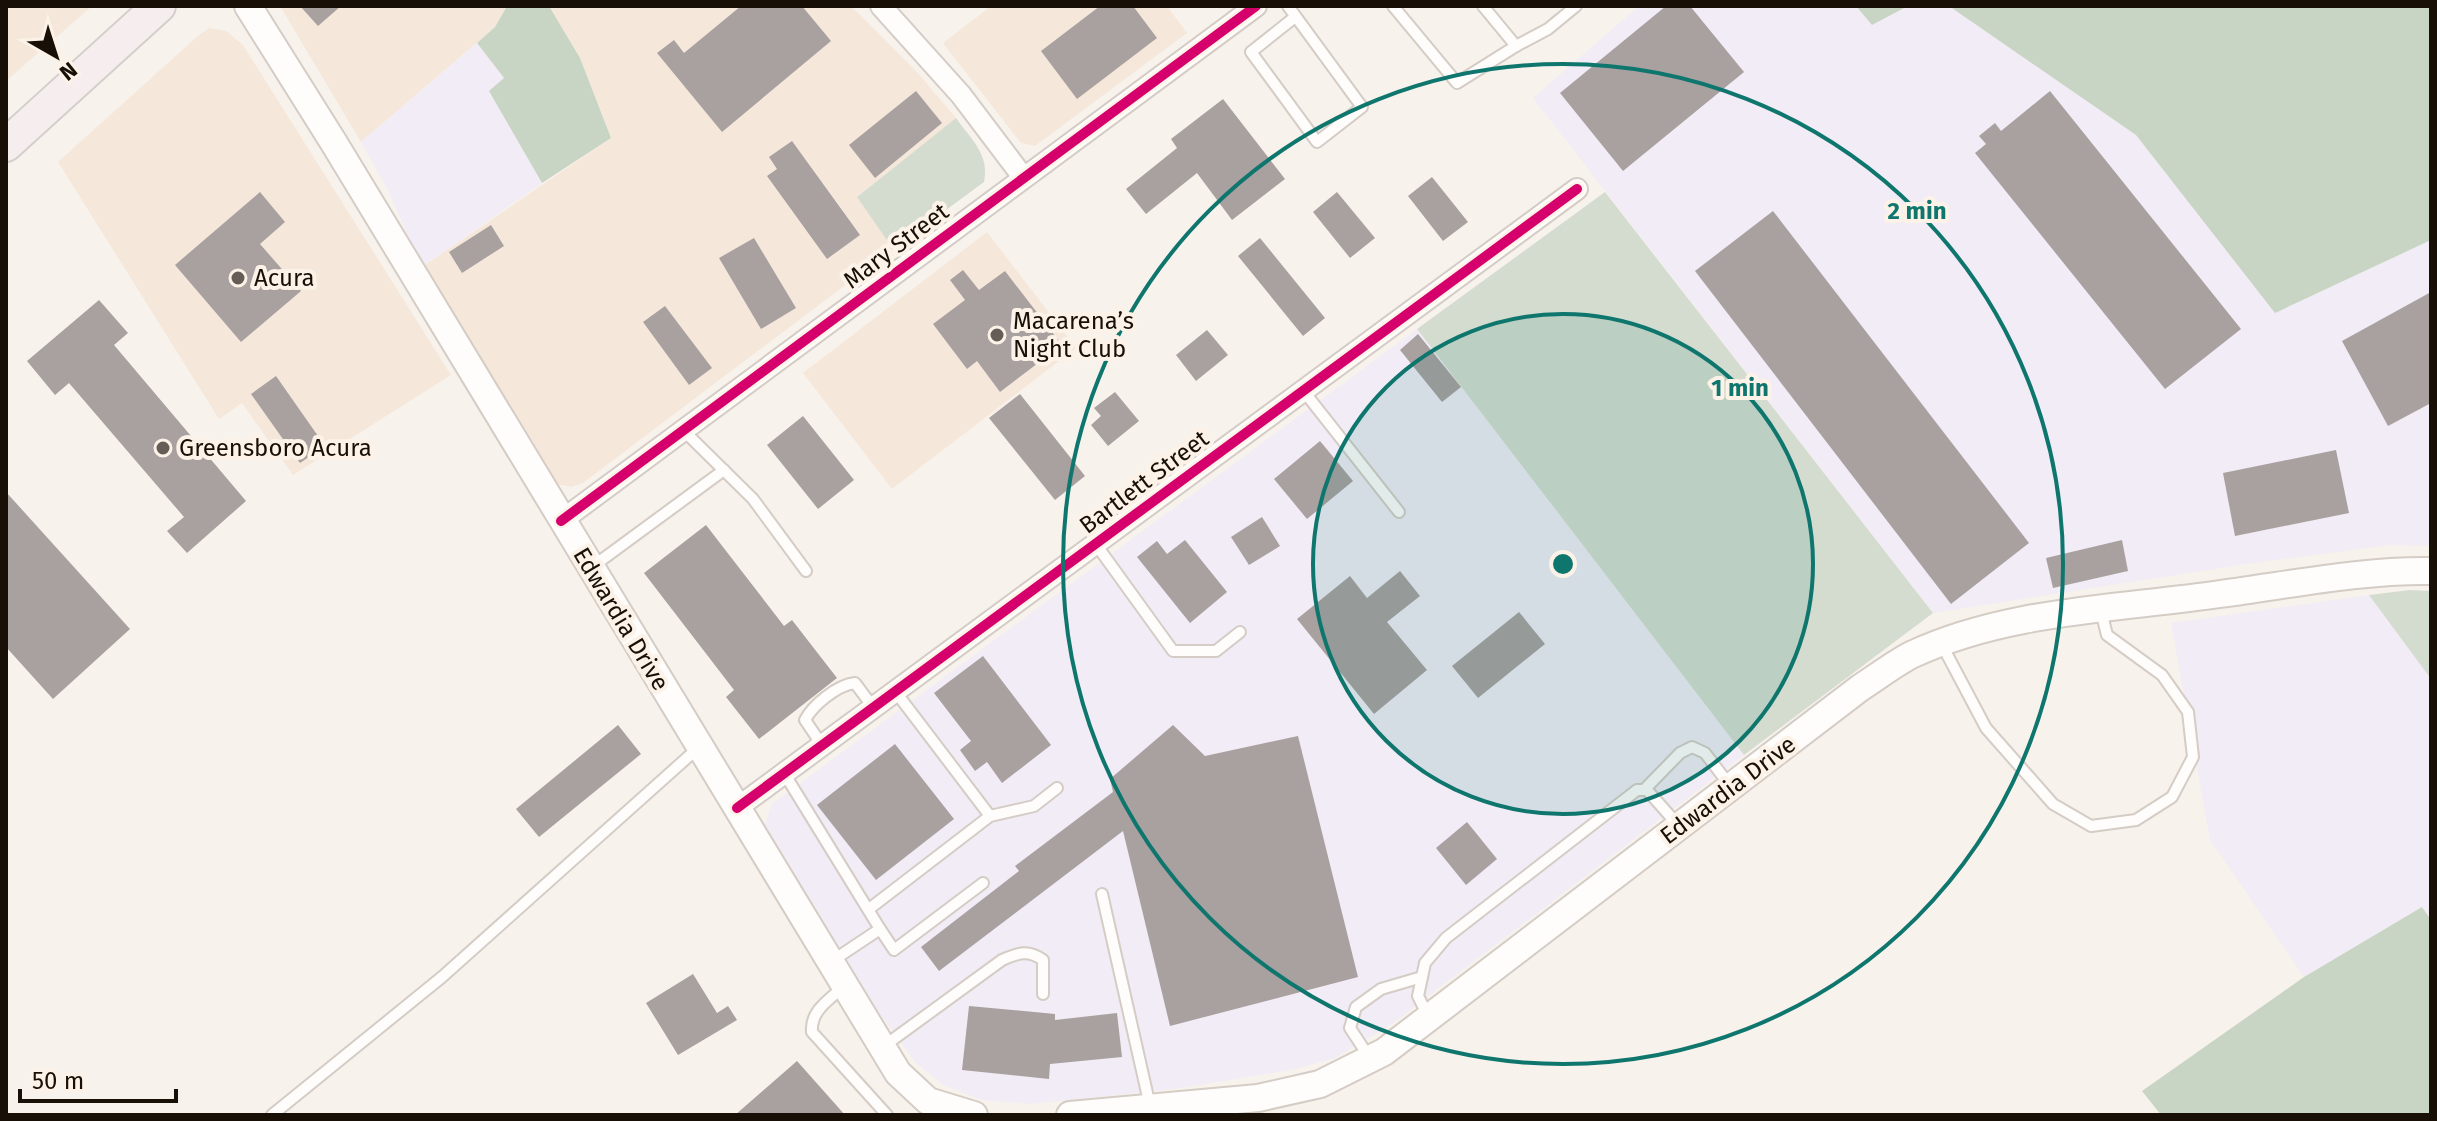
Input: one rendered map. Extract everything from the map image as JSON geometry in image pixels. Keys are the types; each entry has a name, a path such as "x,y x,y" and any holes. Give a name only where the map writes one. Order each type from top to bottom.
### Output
{"highway":[{"path":"6,145 159,6"}],"main road":[{"name":"Edwardia Drive","path":"248,6 898,1073 925,1104 974,1115"},
{"name":"Edwardia Drive","path":"1070,1115 1259,1102 1320,1084 1384,1052 1860,688 1909,656 1941,643 2003,624 2100,608 2361,575 2431,571"}],"street":[{"path":"881,6 961,95 1023,177"},
{"name":"Mary Street","path":"561,521 1256,6"},
{"name":"Bartlett Street","path":"737,808 1577,189"}],"lane":[{"path":"1288,6 1362,107 1317,142 1251,52 1295,17"},
{"path":"1393,6 1457,83 1548,29 1576,6"},
{"path":"1483,6 1516,46"},
{"path":"1302,389 1399,512"},
{"path":"683,430 753,499 806,571"},
{"path":"590,568 724,470"},
{"path":"1095,543 1173,651 1216,651 1240,632"},
{"path":"1941,643 1986,728 2053,804 2091,826 2136,820 2172,797 2193,757 2188,712 2162,675 2107,635 2100,608"},
{"path":"822,745 805,720 810,710 826,698 855,683 873,707"},
{"path":"895,691 990,816"},
{"path":"272,1115 442,977 699,746"},
{"path":"1644,790 1680,753 1692,747 1705,753 1731,787"},
{"path":"784,773 894,950 983,883"},
{"path":"869,909 990,816 1034,806 1057,788"},
{"path":"1429,1018 1418,996 1425,963 1456,930 1637,790 1647,790 1658,799 1680,826"},
{"path":"1102,894 1151,1108"},
{"path":"830,962 880,929"},
{"path":"882,1047 1002,960 1020,952 1034,953 1043,960 1043,994"},
{"path":"1370,1059 1350,1028 1356,1007 1381,989 1422,977"},
{"path":"845,986 818,1009 811,1021 812,1032 887,1115"}],"shaded area":[{"path":"6,6 92,6 6,81"},
{"path":"280,6 507,6 495,27 361,142"},
{"path":"549,6 851,6 917,72 956,118 858,196 893,249 583,483 571,487 557,484 548,476 422,267 611,138 580,58"},
{"path":"991,6 1167,6 1187,33 1035,146 1021,143 943,43"},
{"path":"1639,6 1856,6 1873,25 1908,6 1949,6 2136,135 2275,313 2431,240 2431,546 2390,545 2253,563 1933,613 1533,98"},
{"path":"209,28 226,31 243,45 451,375 293,475 242,403 219,419 58,162"},
{"path":"477,43 504,79 489,91 542,183 422,267 388,190 361,142"},
{"path":"956,118 982,155 984,182 893,249 857,197"},
{"path":"1605,192 1933,613 1744,755 1417,329"},
{"path":"987,232 1076,348 892,489 803,373"},
{"path":"1417,329 1744,755 1392,1024 1335,1058 1296,1069 1174,1089 1030,1104 982,1100 944,1085 915,1062 878,1011 765,824 772,804"},
{"path":"2431,591 2431,679 2369,595"},
{"path":"2369,595 2431,679 2431,920 2422,907 2304,977 2210,840 2171,623"}],"green space":[{"path":"507,6 549,6 580,58 611,138 542,183 489,91 504,78 477,43 495,27"},
{"path":"1856,6 1908,6 1872,25"},
{"path":"1949,6 2431,6 2431,240 2275,313 2136,135"},
{"path":"2422,907 2431,920 2431,1115 2161,1115 2142,1091 2304,977"}],"building":[{"path":"300,6 341,6 318,26"},
{"path":"741,6 802,6 831,41 722,132 657,53 674,40 684,53"},
{"path":"1100,6 1133,6 1157,38 1077,99 1041,51"},
{"path":"1666,6 1690,6 1744,72 1623,171 1560,93"},
{"path":"916,91 942,123 875,178 849,145"},
{"path":"2050,91 2241,329 2165,389 1975,153 1986,144 1979,136 1995,123 2001,131"},
{"path":"1223,99 1285,179 1232,220 1197,173 1146,214 1126,189 1177,148 1171,139"},
{"path":"792,141 860,235 827,259 767,176 777,169 769,157"},
{"path":"1432,177 1468,222 1443,241 1408,196"},
{"name":"Acura","path":"260,192 285,222 260,244 301,291 241,342 175,265"},
{"path":"1337,192 1375,238 1350,258 1313,212"},
{"path":"1773,211 2029,543 1951,604 1695,271"},
{"path":"491,225 504,246 462,273 449,252"},
{"path":"754,238 796,308 761,329 719,258"},
{"path":"1260,238 1325,318 1303,336 1238,256"},
{"name":"Macarena’s Night Club","path":"963,270 979,290 1005,271 1062,345 1000,392 977,361 967,369 933,324 965,300 950,280"},
{"path":"2431,292 2431,403 2388,426 2342,341"},
{"name":"Greensboro Acura","path":"99,300 128,333 114,345 246,501 187,553 167,531 184,517 69,383 55,395 27,361"},
{"path":"665,306 712,368 689,385 643,322"},
{"path":"1207,330 1228,355 1196,381 1176,355"},
{"path":"1418,334 1461,387 1442,402 1400,350"},
{"path":"276,376 325,446 300,463 251,394"},
{"path":"1115,392 1139,421 1108,446 1091,425 1101,416 1094,408"},
{"path":"1020,394 1085,476 1055,500 989,418"},
{"path":"803,416 854,480 818,509 767,445"},
{"path":"1320,441 1353,481 1307,519 1274,479"},
{"path":"2336,450 2349,513 2235,536 2223,473"},
{"path":"6,492 130,629 53,699 6,647"},
{"path":"1262,517 1280,546 1249,565 1231,537"},
{"path":"706,525 784,626 792,620 837,678 759,739 726,697 734,690 644,573"},
{"path":"1185,540 1227,592 1190,623 1137,557 1157,541 1167,554"},
{"path":"2122,540 2128,571 2053,588 2046,558"},
{"path":"1400,571 1420,596 1387,622 1427,670 1374,714 1297,619 1350,576 1367,598"},
{"path":"1519,612 1545,644 1478,698 1452,666"},
{"path":"983,656 1051,745 1002,783 987,762 975,771 960,750 971,741 934,693"},
{"path":"618,725 641,754 539,837 516,809"},
{"path":"1173,725 1205,756 1298,736 1358,977 1170,1026 1123,831 939,971 921,947 1019,871 1015,866 1113,792 1110,779"},
{"path":"895,744 954,819 876,880 817,805"},
{"path":"1467,822 1497,859 1466,885 1436,848"},
{"path":"693,974 717,1013 728,1006 737,1020 678,1055 646,1003"},
{"path":"969,1006 1055,1014 1055,1020 1117,1013 1122,1057 1050,1064 1049,1079 962,1070"},
{"path":"797,1061 845,1115 735,1115"}],"cycle path":[{"path":"561,521 1256,6"},
{"path":"737,808 1577,189"}],"place":[{"name":"Acura","path":"238,278"},
{"name":"Macarena’s Night Club","path":"997,335"},
{"name":"Greensboro Acura","path":"163,448"}]}
